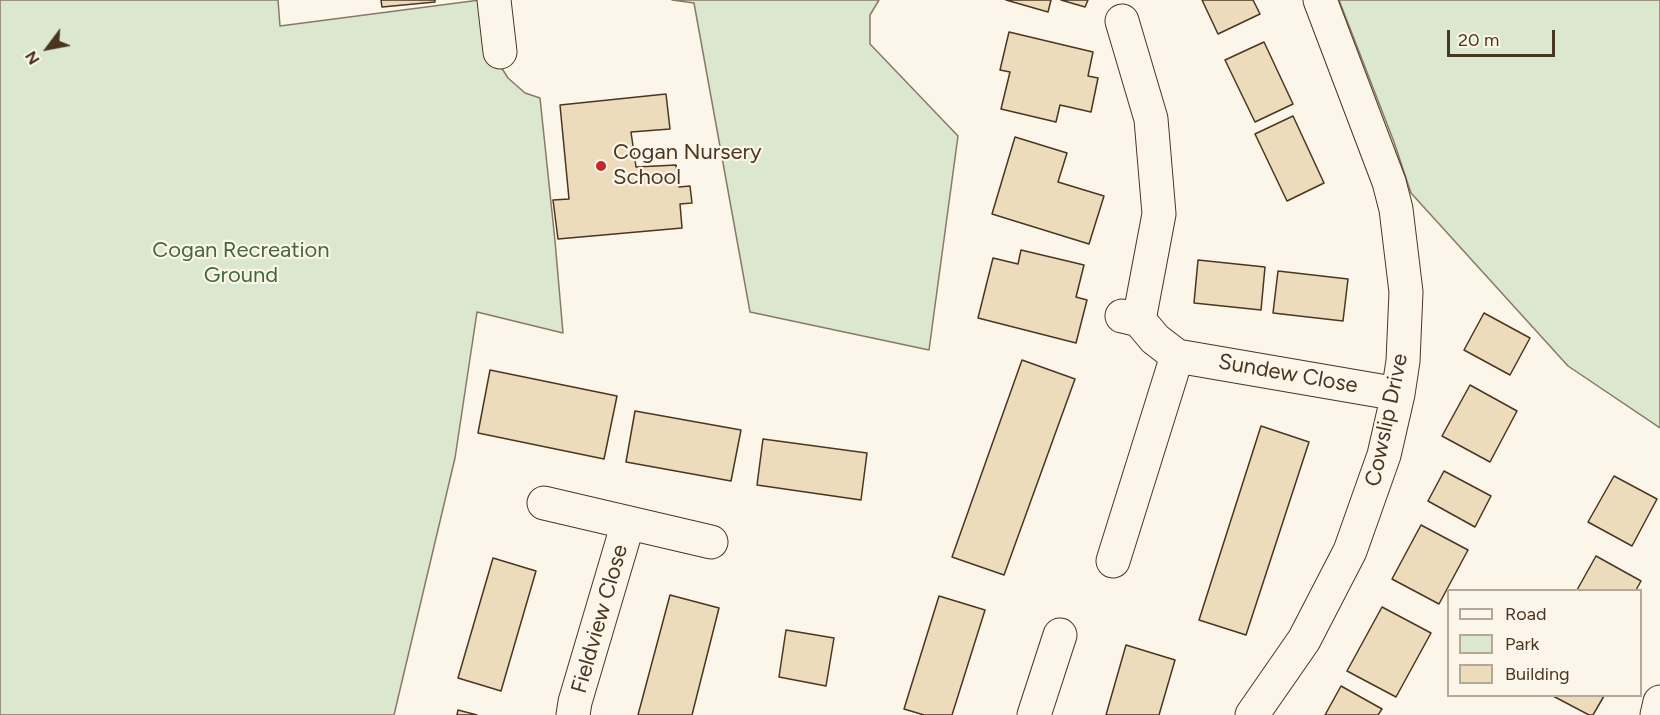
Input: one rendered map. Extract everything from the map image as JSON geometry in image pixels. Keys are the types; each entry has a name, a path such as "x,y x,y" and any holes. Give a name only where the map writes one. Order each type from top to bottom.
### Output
{"street":[{"path":"494,0 500,52"},
{"name":"Cowslip Drive","path":"1252,715 1305,640 1350,551 1384,455 1403,361 1405,279 1396,209 1389,182 1320,0"},
{"name":"Sundew Close","path":"1122,21 1151,119 1159,214 1130,318 1177,356 1398,394"},
{"path":"1113,561 1177,356"},
{"name":"Fieldview Close","path":"544,503 711,542"},
{"name":"Fieldview Close","path":"573,715 628,523"},
{"path":"1034,715 1060,635"},
{"path":"1656,715 1660,702"}],"green space":[{"name":"Cogan Recreation Ground","path":"0,0 278,0 280,26 480,0 487,45 508,78 525,93 540,98 563,333 477,312 455,458 394,715 0,715"},
{"path":"672,0 879,0 870,15 870,44 958,136 929,350 750,312 694,3"},
{"path":"1339,0 1660,0 1660,428 1568,366 1411,193 1394,142"}],"building":[{"path":"381,0 435,0 435,2 382,7"},
{"path":"1006,0 1051,0 1048,12"},
{"path":"1061,0 1088,0 1085,7"},
{"path":"1202,0 1253,0 1260,14 1218,34"},
{"path":"1009,32 1093,52 1088,76 1098,78 1091,112 1060,105 1056,122 1001,109 1010,72 1000,70"},
{"path":"1264,42 1293,104 1255,122 1225,60"},
{"name":"Cogan Nursery School","path":"666,94 670,129 631,132 636,167 676,165 679,187 690,186 692,203 680,204 682,228 558,239 553,200 569,199 560,105"},
{"path":"1293,116 1324,183 1287,201 1255,134"},
{"path":"1015,137 1067,153 1058,182 1104,196 1089,244 992,214"},
{"path":"1021,250 1084,265 1076,297 1087,300 1076,343 978,318 993,258 1018,264"},
{"path":"1198,260 1265,267 1261,310 1194,303"},
{"path":"1278,271 1348,279 1343,321 1273,313"},
{"path":"1484,313 1530,338 1510,375 1464,350"},
{"path":"1022,360 1075,379 1004,575 952,557"},
{"path":"490,370 617,396 604,459 478,433"},
{"path":"1470,385 1517,411 1490,462 1442,436"},
{"path":"635,411 741,430 731,481 626,462"},
{"path":"1261,426 1309,442 1246,635 1199,620"},
{"path":"763,439 867,453 861,500 757,485"},
{"path":"1444,471 1491,496 1475,527 1428,501"},
{"path":"1614,476 1657,499 1632,546 1588,522"},
{"path":"1421,525 1468,550 1439,604 1392,579"},
{"path":"1596,556 1641,581 1637,589 1578,589"},
{"path":"493,558 536,571 501,691 458,678"},
{"path":"670,595 719,608 692,715 638,715"},
{"path":"939,596 985,610 952,715 924,715 904,709"},
{"path":"1382,607 1431,633 1396,697 1347,671"},
{"path":"786,630 834,638 826,686 779,677"},
{"path":"1126,645 1175,660 1159,715 1106,715"},
{"path":"1341,686 1382,709 1378,715 1325,715"},
{"path":"1555,697 1603,697 1593,715"},
{"path":"458,710 477,715 457,715"}],"place":[{"name":"Cogan Nursery School","path":"601,166"}]}
